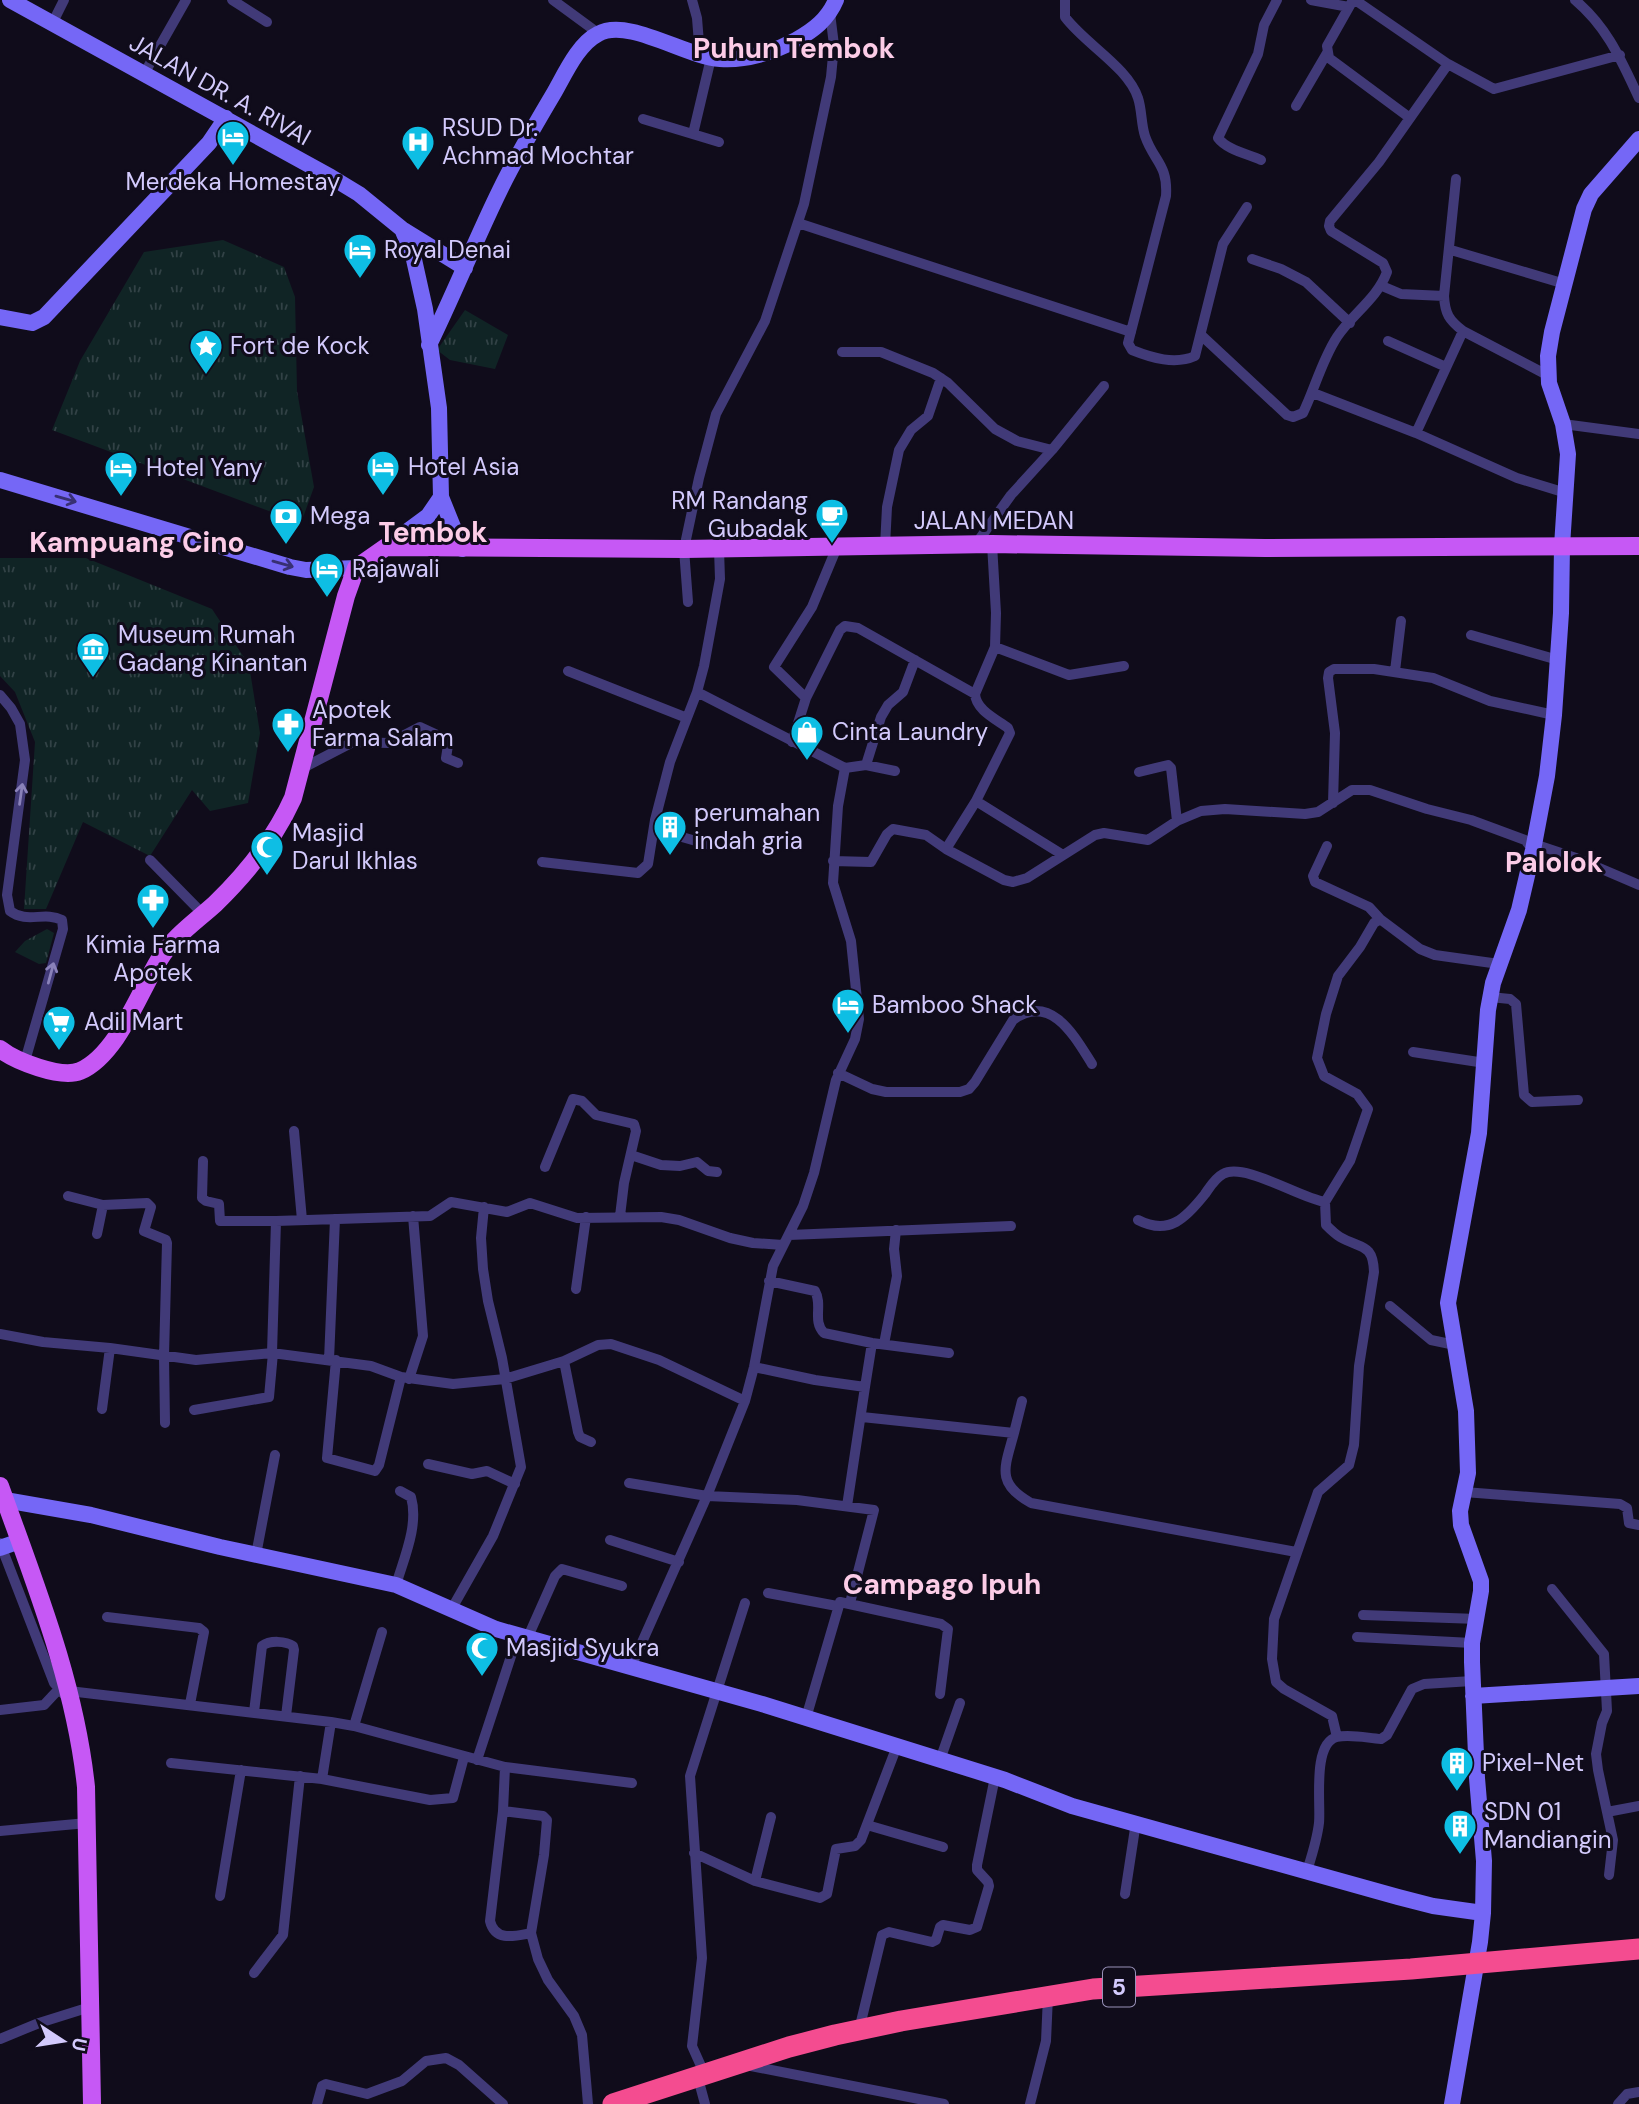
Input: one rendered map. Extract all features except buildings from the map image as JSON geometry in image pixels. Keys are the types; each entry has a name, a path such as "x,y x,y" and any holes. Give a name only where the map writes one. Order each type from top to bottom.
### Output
{"highway":[{"name":"5","path":"612,2104 789,2047 859,2030 1093,1989 1476,1964 1639,1949"}],"main road":[{"name":"JALAN MEDAN","path":"386,547 719,549 984,544 1225,548 1639,546"},
{"path":"0,1048 25,1061 56,1072 76,1072 89,1066 113,1042 171,943 237,881 266,846 284,818 301,769 346,596 356,568 386,547"},
{"path":"3,1493 48,1617 66,1694 81,1741 86,1787 92,2104"}],"street":[{"name":"JALAN DR. A. RIVAI","path":"9,0 359,194 402,229 465,268"},
{"path":"52,24 64,0"},
{"path":"144,74 186,0"},
{"path":"232,0 250,5 267,22"},
{"path":"553,0 598,33"},
{"path":"692,0 705,57 693,134"},
{"path":"1065,0 1065,17 1071,25 1118,68 1138,97 1144,134 1167,178 1166,196 1130,332 1128,343 1132,350 1184,361 1195,356 1223,244 1247,207"},
{"path":"1261,160 1220,142 1219,135 1258,54 1264,25 1277,0"},
{"path":"1311,0 1352,2 1448,64 1490,88 1499,90 1620,55"},
{"path":"1575,0 1602,28 1620,55 1639,98"},
{"path":"1296,106 1327,53 1331,38 1352,2"},
{"path":"429,345 499,190 524,142 573,61 598,33 612,30 631,31 705,57 739,59 789,44 814,30 833,7"},
{"path":"688,602 684,549 699,478 716,414 765,321 798,223 831,77 833,7"},
{"path":"1327,53 1339,66 1410,118"},
{"path":"1201,335 1287,415 1293,417 1303,413 1327,354 1339,334 1382,286 1387,272 1383,262 1331,231 1330,220 1379,162 1448,64"},
{"path":"0,317 32,323 44,317 209,143 226,118"},
{"path":"643,119 719,142"},
{"path":"1452,2104 1483,1913 1484,1861 1472,1689 1472,1643 1478,1619 1481,1581 1461,1525 1460,1511 1468,1473 1466,1411 1448,1303 1479,1133 1490,997 1519,909 1545,786 1554,715 1568,454 1563,424 1549,376 1548,356 1578,228 1591,194 1639,139"},
{"path":"1455,180 1451,250 1444,296 1446,313 1451,322 1463,331 1549,376"},
{"path":"798,223 1130,332"},
{"path":"402,229 420,279 439,408 441,497 462,549"},
{"path":"1451,250 1565,284"},
{"path":"1252,258 1306,282 1350,323"},
{"path":"1382,286 1401,294 1444,296"},
{"path":"1416,433 1463,331"},
{"path":"1388,341 1446,368"},
{"path":"842,352 881,352 941,377 995,429 1017,441 1052,450"},
{"path":"885,546 887,507 899,450 911,430 928,416 941,377"},
{"path":"946,849 976,801 1010,733 1008,728 975,701 975,694 995,647 996,612 984,544 1011,495 1104,386"},
{"path":"1313,393 1416,433 1517,478 1566,493"},
{"path":"1563,424 1639,434"},
{"path":"0,480 290,567 306,570 356,568"},
{"path":"386,547 428,516 441,497"},
{"path":"806,698 774,667 812,607 837,547"},
{"path":"542,862 638,873 648,864 670,762 697,692 720,579 719,549"},
{"path":"1395,671 1401,621"},
{"path":"792,742 806,698 840,630 845,626 858,628 975,694"},
{"path":"1471,635 1558,660"},
{"path":"995,647 1069,675 1124,666"},
{"path":"866,765 881,717 888,705 903,692 915,660"},
{"path":"1333,803 1335,733 1328,678 1334,669 1374,669 1433,678 1490,701 1554,715"},
{"path":"568,671 687,718"},
{"path":"697,692 845,768 866,765 895,771"},
{"path":"0,695 20,724 25,760 8,895 10,911 28,919 53,915 62,920 63,929 25,1061"},
{"path":"301,769 353,741 389,743 417,727 446,739 446,758 458,763"},
{"path":"1139,772 1168,765 1171,768 1177,821"},
{"path":"631,1667 679,1562 745,1401 754,1367 772,1266 803,1206 814,1173 838,1073 855,1039 859,1019 850,942 833,883 838,806 845,768"},
{"path":"833,861 871,862 892,829 926,835 946,849 1004,880 1013,882 1027,878 1095,835 1104,833 1148,839 1177,821 1210,809 1305,814 1318,812 1352,790 1370,790 1419,807 1471,820 1525,840 1533,847 1576,858 1639,885"},
{"path":"976,801 1063,856"},
{"path":"654,829 710,845"},
{"path":"1327,846 1314,876 1315,882 1369,907 1380,919 1420,949 1435,956 1499,964"},
{"path":"150,860 203,914"},
{"path":"1337,1737 1332,1716 1276,1682 1272,1660 1274,1619 1318,1492 1349,1465 1354,1445 1359,1366 1374,1272 1373,1256 1365,1248 1339,1236 1326,1225 1325,1202 1350,1161 1367,1109 1357,1094 1324,1076 1317,1058 1326,1014 1338,976 1374,923 1380,919"},
{"path":"1490,997 1510,999 1516,1004 1524,1095 1527,1100 1578,1100"},
{"path":"838,1073 872,1089 886,1092 960,1091 975,1082 1013,1020 1022,1013 1033,1012 1060,1020 1071,1030 1092,1064"},
{"path":"1413,1052 1485,1063"},
{"path":"545,1167 573,1099 582,1101 596,1115 634,1125 636,1131 624,1183 621,1212"},
{"path":"294,1130 302,1220"},
{"path":"631,1155 661,1165 682,1166 697,1162 708,1171 717,1172"},
{"path":"203,1161 202,1200 219,1204 220,1221 430,1216 451,1202 513,1212 530,1203 577,1218 621,1212 661,1217 753,1243 895,1230 1011,1226"},
{"path":"1138,1220 1159,1227 1174,1223 1187,1216 1216,1179 1230,1171 1248,1173 1311,1200 1325,1202"},
{"path":"68,1196 103,1205 147,1203 151,1207 145,1233 166,1240 165,1423"},
{"path":"97,1234 103,1205"},
{"path":"451,1610 493,1536 520,1472 520,1460 483,1269 481,1238 484,1207"},
{"path":"335,1219 327,1458 375,1471 405,1378 423,1336 413,1216"},
{"path":"576,1289 586,1217"},
{"path":"194,1410 269,1397 273,1353 276,1221"},
{"path":"847,1506 865,1387 897,1276 895,1230"},
{"path":"769,1281 816,1291 819,1297 818,1322 824,1333 878,1344 949,1353"},
{"path":"1390,1306 1430,1340 1455,1345"},
{"path":"0,1334 43,1342 202,1360 273,1353 371,1366 405,1378 453,1384 505,1379 564,1361 598,1345 611,1344 659,1360 745,1401"},
{"path":"102,1409 110,1348"},
{"path":"564,1361 578,1432 580,1437 591,1442"},
{"path":"754,1367 818,1381 865,1387"},
{"path":"1022,1401 1006,1461 1007,1481 1010,1489 1031,1503 1296,1552"},
{"path":"862,1417 1014,1433"},
{"path":"256,1555 275,1455"},
{"path":"428,1464 472,1474 487,1471 515,1484"},
{"path":"629,1483 707,1496 874,1510 850,1602"},
{"path":"396,1585 412,1531 413,1503 411,1497 400,1491"},
{"path":"1464,1492 1619,1504 1627,1508 1629,1523 1639,1525"},
{"path":"3,1493 256,1555 396,1585 427,1596 451,1610 496,1629 719,1691 995,1777 1072,1805 1433,1906 1483,1913"},
{"path":"610,1540 679,1562"},
{"path":"20,1541 1,1546 36,1639 66,1694"},
{"path":"477,1760 522,1637 555,1576 562,1569 622,1586"},
{"path":"1552,1589 1604,1654 1607,1711 1596,1754 1613,1840 1609,1875"},
{"path":"768,1593 837,1605 840,1602 850,1602 941,1624 948,1629 940,1693"},
{"path":"705,2104 692,2046 702,1958 690,1776 745,1603"},
{"path":"806,1718 837,1605"},
{"path":"1363,1615 1478,1619"},
{"path":"107,1618 199,1628 204,1632 205,1640 190,1704"},
{"path":"354,1726 382,1632"},
{"path":"1357,1637 1472,1643"},
{"path":"254,1712 262,1646 270,1642 286,1643 293,1646 294,1650 286,1716"},
{"path":"1307,1871 1319,1822 1319,1782 1325,1746 1337,1737 1381,1738 1387,1735 1412,1689 1424,1684 1472,1689 1607,1689 1639,1686"},
{"path":"0,1710 44,1705 66,1694 190,1704 354,1726 505,1767 632,1783"},
{"path":"940,1760 960,1703"},
{"path":"322,1779 331,1722"},
{"path":"694,1853 755,1881 824,1897 836,1849 855,1846 861,1840 897,1746"},
{"path":"171,1763 322,1779 430,1800 453,1798 464,1757"},
{"path":"505,1767 492,1928 498,1934 510,1937 531,1933"},
{"path":"220,1896 241,1770"},
{"path":"254,1973 283,1935 300,1776"},
{"path":"859,2030 882,1935 890,1932 932,1942 936,1940 943,1925 970,1930 977,1927 989,1886 977,1870 977,1865 995,1777"},
{"path":"1607,1812 1639,1806"},
{"path":"503,1811 543,1816 547,1820 531,1933 538,1959 548,1980 575,2016 582,2035 588,2104"},
{"path":"755,1881 771,1817"},
{"path":"1125,1894 1136,1822"},
{"path":"0,1831 87,1823"},
{"path":"867,1825 943,1847"},
{"path":"1030,2104 1046,2041 1048,1996"},
{"path":"0,2039 90,2007"},
{"path":"317,2104 322,2086 327,2084 367,2094 402,2081 426,2061 438,2058 454,2061 503,2104"},
{"path":"736,2064 944,2104"},
{"path":"1618,2104 1628,2094 1639,2092"}],"green space":[{"path":"223,240 284,267 295,297 297,391 314,487 301,523 52,430 80,361 144,252"},
{"path":"465,310 508,335 495,369 450,360 437,350"},
{"path":"0,558 86,558 212,609 249,665 260,733 248,803 210,811 192,790 150,856 83,822 46,909 24,909 35,742 15,692 0,676"},
{"path":"47,929 54,933 46,963 39,964 15,952 25,941"}],"place":[{"name":"Merdeka Homestay","path":"233,167"},
{"name":"RSUD Dr. Achmad Mochtar","path":"418,172"},
{"name":"Royal Denai","path":"360,280"},
{"name":"Fort de Kock","path":"206,376"},
{"name":"Hotel Asia","path":"383,497"},
{"name":"Hotel Yany","path":"121,498"},
{"name":"RM Randang Gubadak","path":"832,545"},
{"name":"Mega","path":"286,546"},
{"name":"Rajawali","path":"327,599"},
{"name":"Museum Rumah Gadang Kinantan","path":"93,679"},
{"name":"Apotek Farma Salam","path":"288,754"},
{"name":"Cinta Laundry","path":"807,762"},
{"name":"perumahan indah gria","path":"670,857"},
{"name":"Masjid Darul Ikhlas","path":"267,877"},
{"name":"Kimia Farma Apotek","path":"153,930"},
{"name":"Bamboo Shack","path":"848,1035"},
{"name":"Adil Mart","path":"59,1052"},
{"name":"Masjid Syukra","path":"482,1678"},
{"name":"Pixel-Net","path":"1457,1793"},
{"name":"SDN 01 Mandiangin","path":"1460,1856"}],"district":[{"name":"Puhun Tembok","path":"794,48"},
{"name":"Tembok","path":"433,532"},
{"name":"Kampuang Cino","path":"137,542"},
{"name":"Palolok","path":"1554,862"},
{"name":"Campago Ipuh","path":"942,1584"}]}
